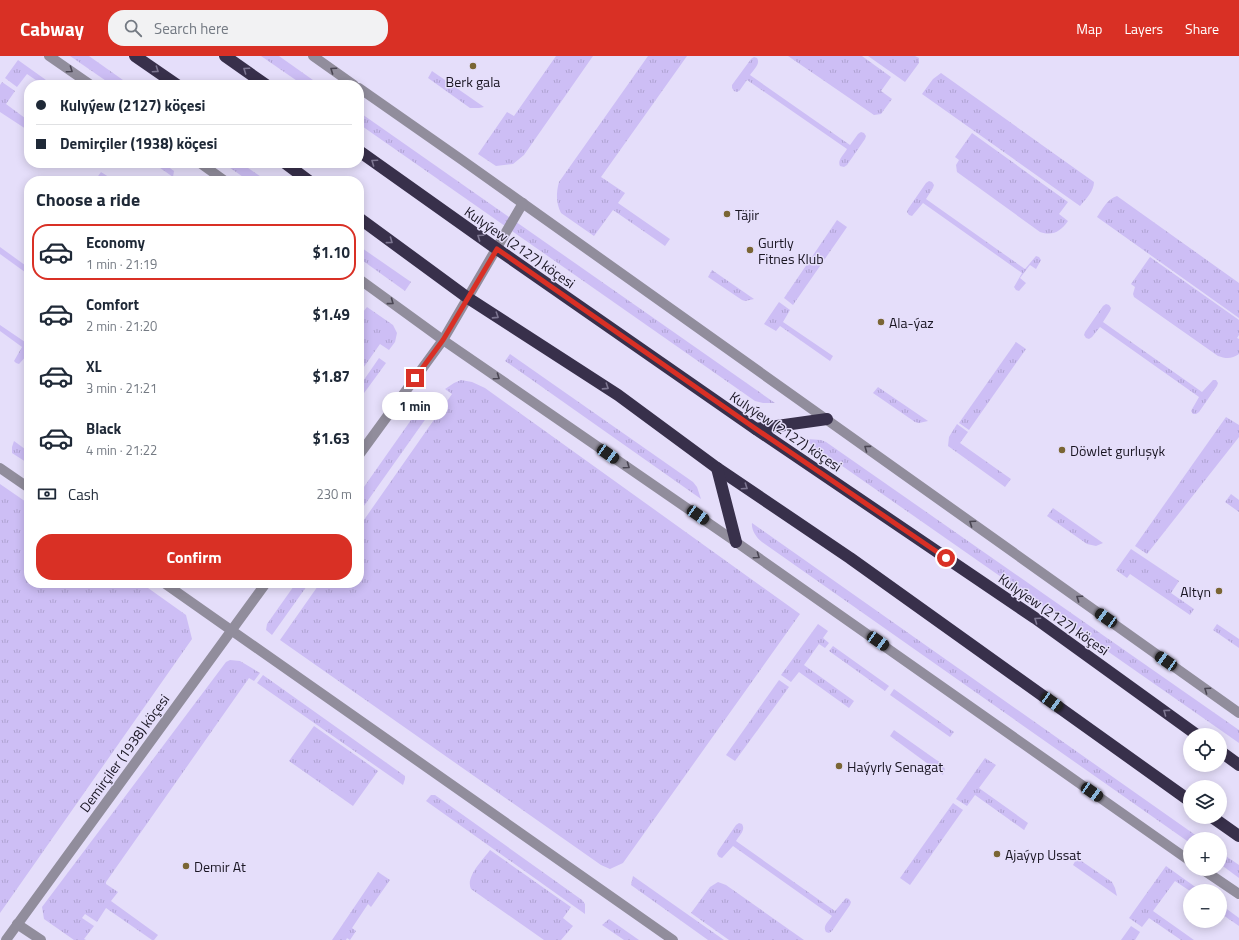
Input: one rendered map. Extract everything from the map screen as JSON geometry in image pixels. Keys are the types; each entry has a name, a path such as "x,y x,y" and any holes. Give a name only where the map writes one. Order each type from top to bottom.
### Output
{"highway":[{"path":"135,56 170,80"},
{"path":"227,57 259,80"},
{"name":"Kulyýew (2127) köçesi","path":"364,155 756,429 1035,618 1187,728"},
{"path":"292,168 302,176"},
{"path":"364,222 468,298 618,395 717,468 850,558 1183,796"},
{"path":"756,429 827,419"},
{"path":"717,468 736,542"},
{"path":"1227,756 1239,765"},
{"path":"1222,824 1239,836"}],"street":[{"path":"49,56 84,80"},
{"path":"312,56 347,80"},
{"path":"364,92 1239,712"},
{"path":"207,168 218,176"},
{"path":"364,448 443,340 523,203"},
{"path":"364,283 443,340 736,542 1183,856"},
{"path":"0,468 24,485"},
{"path":"171,588 673,940"},
{"name":"Demirçiler (1938) köçesi","path":"6,940 262,588"},
{"path":"1212,876 1239,894"},
{"path":"17,924 41,940"}],"green space":[{"path":"70,56 89,56 123,80 105,80"},
{"path":"261,56 279,56 313,80 296,80"},
{"path":"556,56 593,56 524,155 513,164 496,166 478,154 507,112 514,116"},
{"path":"648,56 687,56 601,177 625,193 618,203 670,239 665,246 613,210 594,236 561,213 557,198 559,182"},
{"path":"788,56 862,56 891,77 881,91 892,99 881,114 874,115"},
{"path":"868,56 915,56 919,58 919,63 905,82"},
{"path":"754,57 757,58 758,62 750,75 850,145 858,134 861,132 864,133 866,136 865,139 847,165 844,167 840,166 839,162 847,149 747,80 740,90 737,92 734,91 732,85"},
{"path":"18,60 46,80 36,80 27,74 17,87 5,78"},
{"path":"432,71 484,107 470,108 428,78"},
{"path":"941,73 1094,182 1091,192 1080,206 922,94 933,79"},
{"path":"2,82 15,91 6,104 24,117 24,128 0,112 0,85"},
{"path":"364,115 775,403 755,401 364,127"},
{"path":"972,133 1068,202 1059,214 1068,221 1062,228 1049,234 1040,232 957,172 956,165 959,160 955,157"},
{"path":"160,168 170,168 174,171 173,176"},
{"path":"230,168 248,168 260,176 242,176"},
{"path":"101,172 107,176 98,176"},
{"path":"929,181 934,185 926,199 1025,269 1036,256 1039,257 1041,260 1036,269 1030,265 1020,278 1026,283 1019,291 1014,287 1022,273 923,203 912,216 909,215 907,212 908,209"},
{"path":"1117,196 1239,283 1239,318 1097,217 1108,202 1113,197"},
{"path":"837,220 847,227 793,305 784,298"},
{"path":"0,247 24,264 24,271 0,254"},
{"path":"364,249 411,282 405,291 364,262"},
{"path":"1150,257 1239,320 1239,335 1237,338 1239,339 1239,354 1229,358 1218,356 1134,297 1133,294 1135,287 1131,284"},
{"path":"712,270 754,299 745,301 742,300 708,277"},
{"path":"779,302 790,310 783,322 833,356 830,361 780,326 776,331 764,324"},
{"path":"1106,304 1111,308 1103,322 1202,392 1213,380 1216,380 1218,383 1217,386 1199,412 1193,414 1191,411 1199,397 1100,327 1092,337 1089,339 1086,338 1084,335 1085,332"},
{"path":"367,307 393,325 397,333 395,342 389,350 380,344 364,367 364,311"},
{"path":"0,325 24,341 24,358 19,364 14,361 22,347 0,331"},
{"path":"1016,342 1026,349 969,430 959,423"},
{"path":"510,354 693,482 697,487 701,499 505,361"},
{"path":"379,358 386,363 364,393 364,380"},
{"path":"461,380 472,382 485,388 800,614 623,863 610,869 601,865 280,640 316,588 364,588 364,520 452,394 445,389"},
{"path":"878,387 928,421 919,423 915,422 873,393"},
{"path":"430,393 439,400 364,506 364,487"},
{"path":"1226,417 1239,425 1239,437 1147,554 1135,546"},
{"path":"957,424 968,432 960,443 1011,479 1005,487 948,446 949,437"},
{"path":"805,440 821,440 826,442 1239,730 1239,743 1227,735 1227,728 1218,728"},
{"path":"14,441 24,448 24,461 12,453"},
{"path":"0,484 24,501 24,588 148,588 186,615 192,639 0,913"},
{"path":"1231,494 1239,500 1239,512 1225,502"},
{"path":"1053,508 1103,543 1096,546 1087,544 1047,516"},
{"path":"752,523 1191,832 1183,832 1183,838 762,542 754,533"},
{"path":"1131,549 1179,581 1171,593 1194,609 1190,615 1130,574 1127,578 1116,570"},
{"path":"292,588 305,588 272,635 266,630 267,624"},
{"path":"818,624 828,631 823,638 829,643 825,648 819,644 804,665 854,701 849,708 799,672 791,682 781,675"},
{"path":"1217,624 1239,639 1239,648 1213,630"},
{"path":"833,646 889,686 885,691 829,651"},
{"path":"230,660 240,661 260,673 254,681 249,678 106,882 106,884 118,892 111,901 158,935 154,940 152,940 106,908 97,922 85,914 82,918 94,926 84,939 86,940 74,940 44,919 42,907 226,662"},
{"path":"263,675 405,776 403,785 257,683"},
{"path":"779,680 789,687 735,761 726,755"},
{"path":"894,689 954,732 950,737 890,695"},
{"path":"314,726 378,771 353,806 289,761"},
{"path":"894,730 942,764 945,769 943,775 890,736"},
{"path":"985,758 996,765 979,788 1028,823 1024,830 975,795 967,806 956,799"},
{"path":"431,795 435,795 582,900 585,904 585,914 426,801"},
{"path":"953,803 963,810 910,885 900,878"},
{"path":"739,823 742,824 743,828 742,833 736,841 835,911 846,898 849,899 851,902 850,905 832,931 829,933 826,932 825,928 832,916 733,846 722,858 719,857 717,854 718,851"},
{"path":"490,850 571,907 563,918 573,926 561,940 544,940 471,889 470,879"},
{"path":"1227,857 1239,865 1239,878 1227,869"},
{"path":"1077,858 1112,882 1117,896 1073,865"},
{"path":"1166,866 1191,884 1183,884 1183,886 1175,881 1153,911 1194,940 1181,940 1149,918 1142,927 1129,918"},
{"path":"378,872 390,880 371,907 368,904 352,928 356,931 350,940 347,938 346,940 332,940"},
{"path":"633,876 724,940 708,940 631,885"},
{"path":"718,882 726,885 804,940 729,940 691,913 710,887"},
{"path":"1227,909 1239,918 1239,926 1227,918"},
{"path":"609,919 639,940 624,940 602,925"},
{"path":"1131,926 1140,932 1135,940 1121,940"}],"place":[{"name":"Berk gala","path":"473,66"},
{"name":"Täjir","path":"727,214"},
{"name":"Gurtly Fitnes Klub","path":"750,250"},
{"name":"Ala-ýaz","path":"881,322"},
{"name":"Döwlet gurluşyk","path":"1062,450"},
{"name":"Altyn","path":"1219,591"},
{"name":"Haýyrly Senagat","path":"839,766"},
{"name":"Ajaýyp Ussat","path":"997,854"},
{"name":"Demir At","path":"186,866"}],"route":[{"path":"415,378 443,340 497,249 756,429 946,558"}]}
